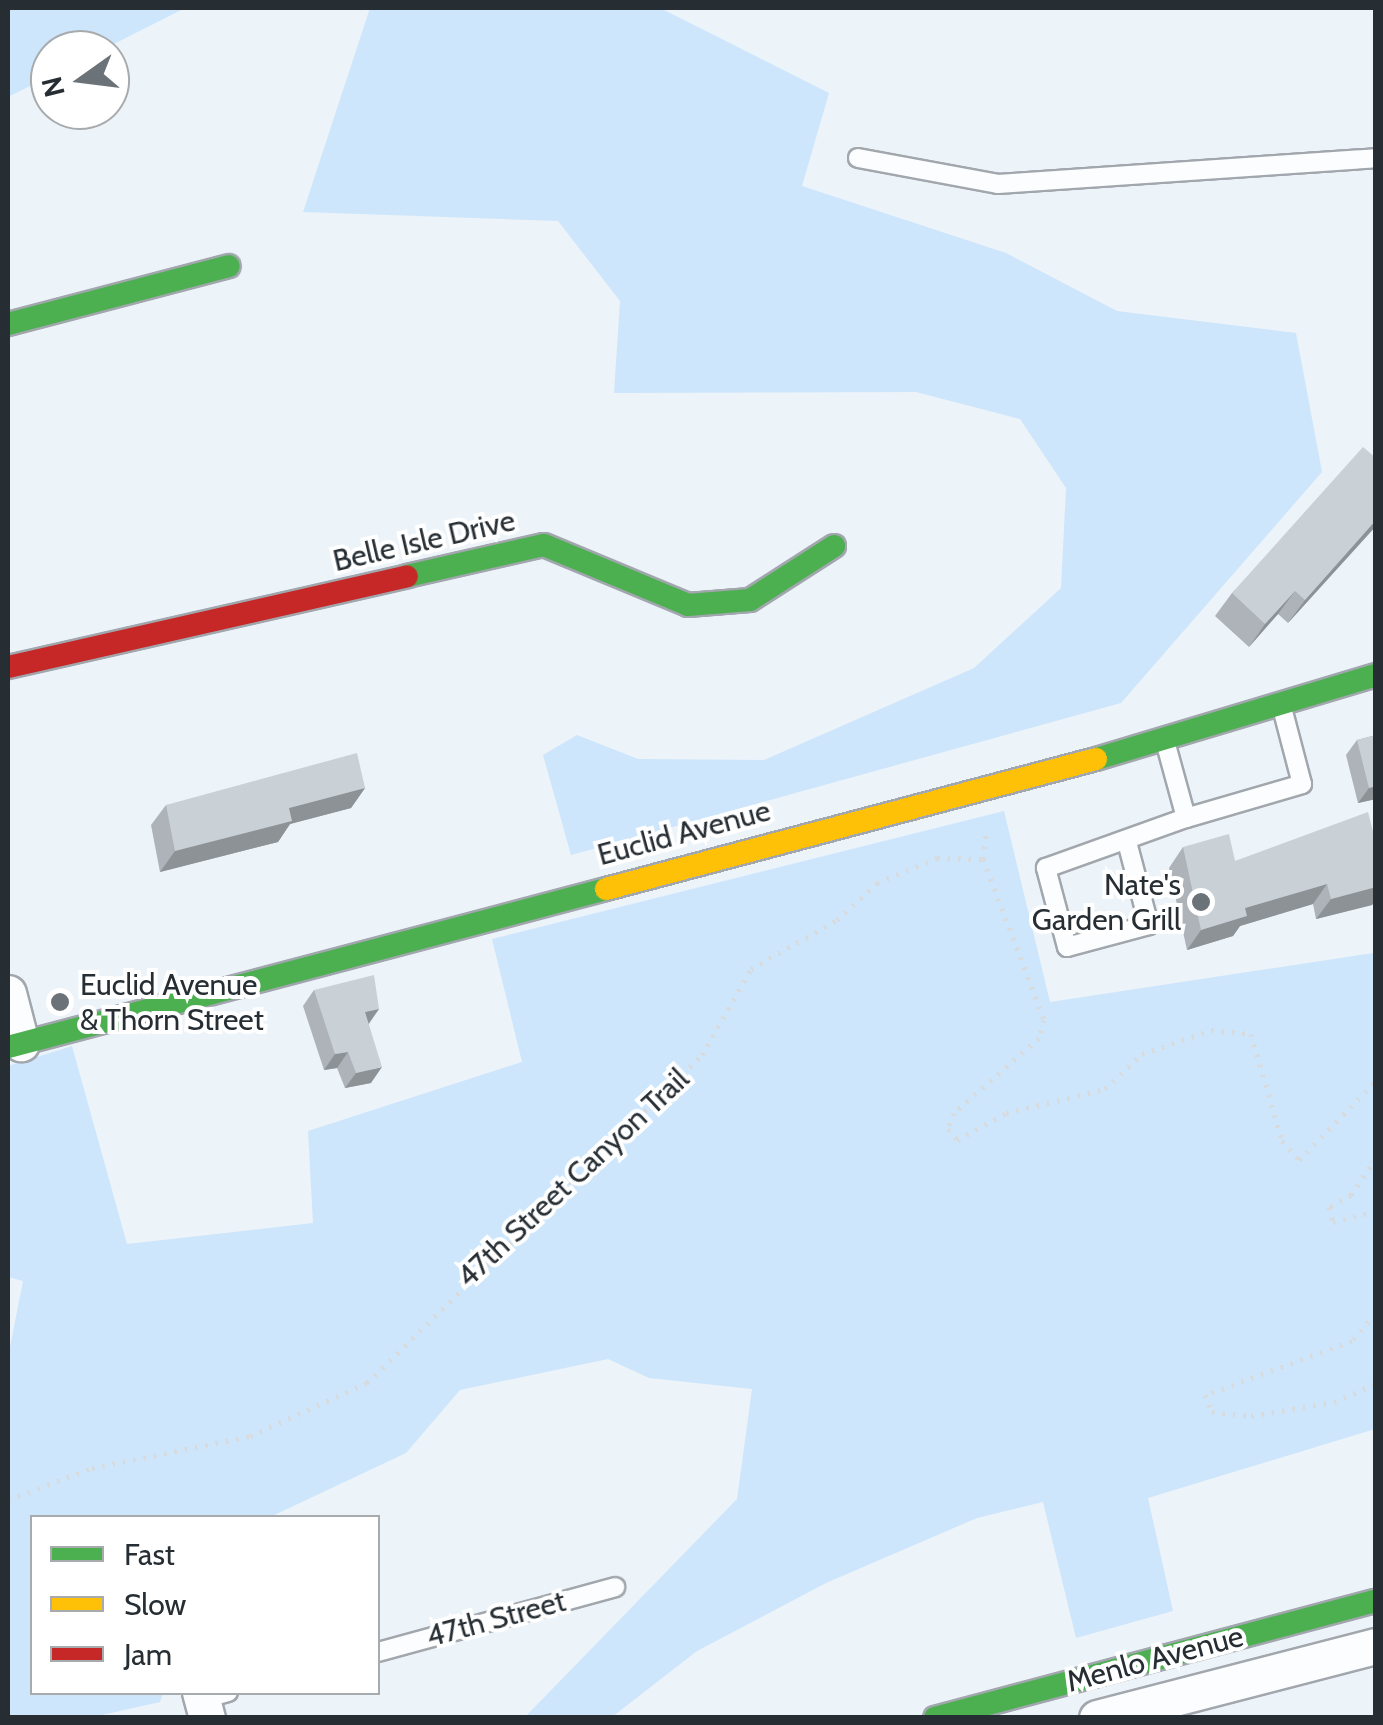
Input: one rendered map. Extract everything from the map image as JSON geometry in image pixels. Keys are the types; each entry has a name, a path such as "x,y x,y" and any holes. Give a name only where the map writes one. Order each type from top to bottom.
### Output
{"street":[{"path":"8,324 229,266"},
{"name":"Belle Isle Drive","path":"8,668 544,545 688,605 750,600 834,546"},
{"name":"Euclid Avenue","path":"14,1045 1165,741 1282,708 1376,675"},
{"path":"8,993 14,1045"},
{"name":"Menlo Avenue","path":"934,1718 1376,1601"},
{"name":"Menlo Avenue","path":"1097,1718 1179,1707 1376,1646"}],"lane":[{"path":"858,158 998,184 1376,158"},
{"path":"1127,842 1149,925 1067,947 1046,868 1186,818 1302,784 1282,708"},
{"path":"1165,741 1186,818"},
{"name":"47th Street","path":"380,1651 614,1587"}],"path":[{"name":"47th Street Canyon Trail","path":"8,1500 92,1468 250,1436 367,1383 702,1055 751,969 837,920 878,884 937,858 983,860 1044,1020 1038,1038 954,1113 948,1129 957,1140 1006,1113 1104,1089 1142,1054 1212,1030 1250,1034 1282,1141 1299,1160 1376,1082"},
{"path":"1376,1158 1352,1195 1328,1208 1333,1222 1376,1211"},
{"path":"1376,1314 1352,1340 1205,1395 1212,1412 1251,1416 1334,1402 1376,1384"}],"shaded area":[{"path":"8,8 185,8 130,36 130,30 30,30 30,86 8,97"},
{"path":"370,8 660,8 829,93 802,186 1006,253 1117,311 1296,333 1322,472 1121,703 571,855 543,755 577,735 638,759 764,760 974,668 1061,588 1066,488 1020,419 916,392 614,393 620,301 558,221 303,212"},
{"path":"1004,811 1050,1002 1373,953 1375,1429 1148,1498 1173,1611 1076,1638 1043,1502 977,1518 826,1583 697,1651 612,1717 525,1717 737,1499 752,1389 649,1378 608,1359 460,1390 406,1453 274,1515 30,1515 30,1695 162,1695 160,1702 93,1717 8,1718 8,1357 23,1281 8,1277 8,1066 72,1046 127,1244 313,1223 308,1131 522,1062 492,939"}],"building":[{"path":"1363,447 1376,458 1376,520 1305,600 1295,591 1265,624 1232,593"},
{"path":"1376,735 1376,786 1369,788 1357,740"},
{"path":"357,753 365,788 289,808 292,821 175,851 166,805"},
{"path":"1368,812 1376,843 1376,887 1331,899 1327,884 1245,908 1247,916 1201,930 1183,847 1229,834 1235,861"},
{"path":"374,975 379,1009 365,1012 382,1067 356,1073 348,1052 335,1054 314,990"}],"traffic: fast":[{"path":"8,324 229,266"},
{"path":"407,576 544,545 688,605 750,600 834,546"},
{"path":"1096,759 1376,675"},
{"path":"8,1047 606,889"},
{"path":"935,1718 1376,1601"}],"traffic: slow":[{"path":"606,889 1096,759"}],"traffic: jam":[{"path":"8,667 407,576"}],"place":[{"name":"Nate's Garden Grill","path":"1201,902"},
{"name":"Euclid Avenue & Thorn Street","path":"60,1002"}]}
